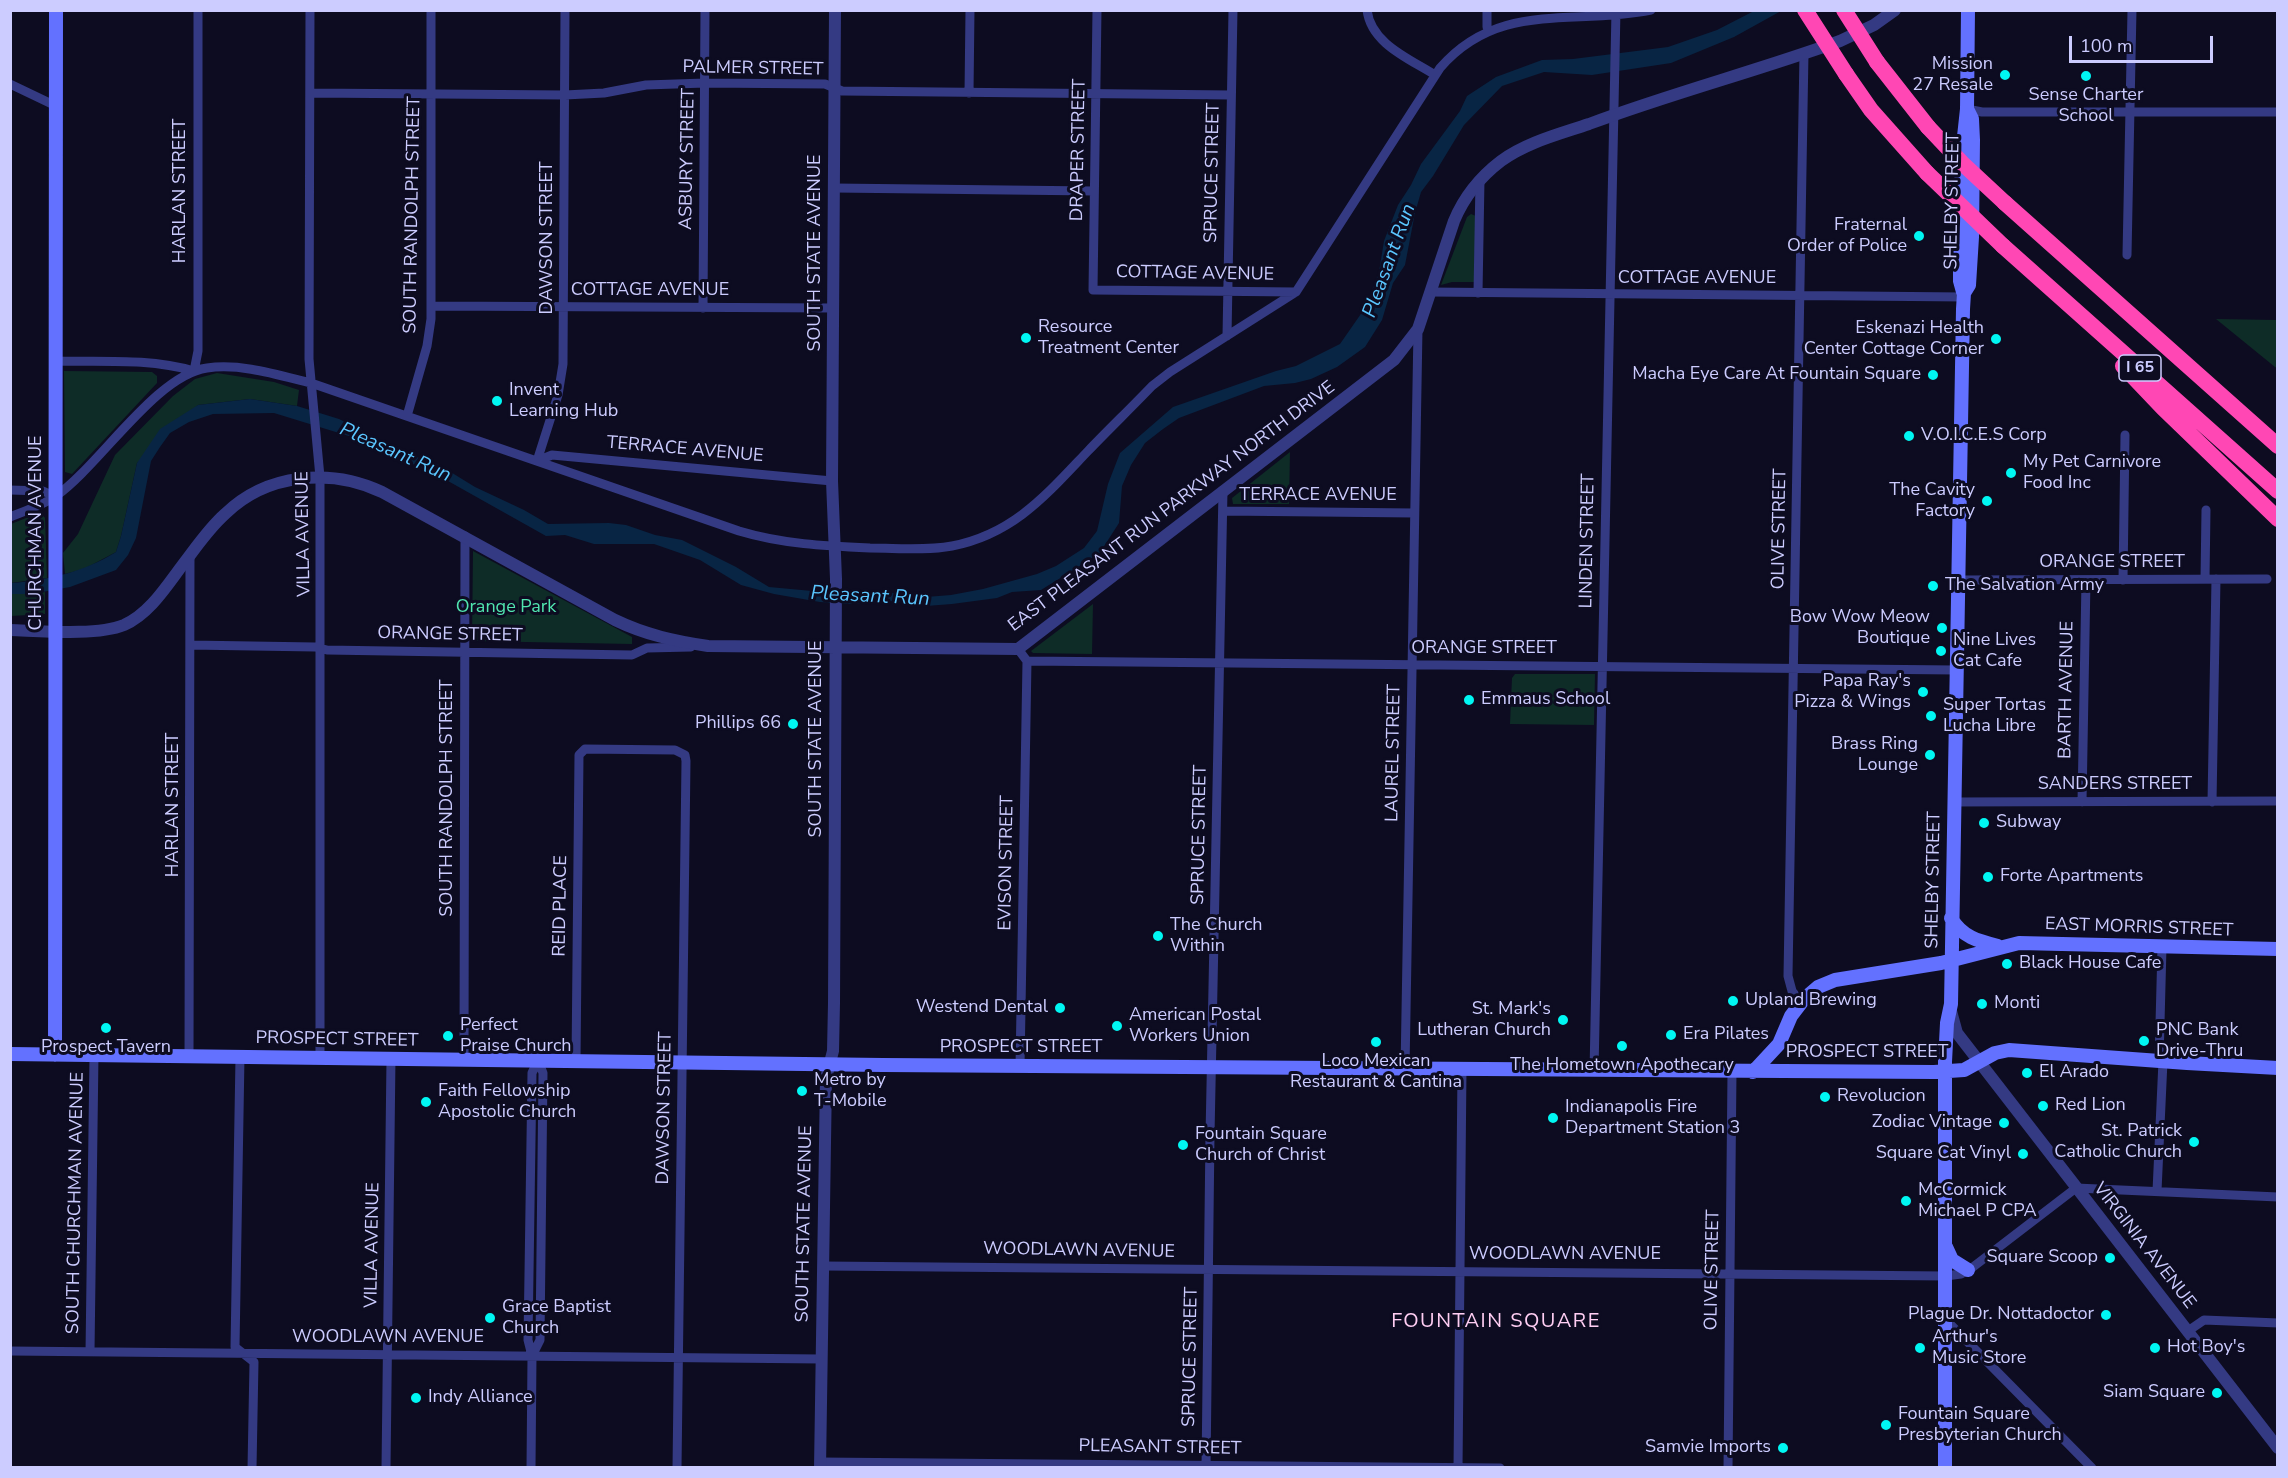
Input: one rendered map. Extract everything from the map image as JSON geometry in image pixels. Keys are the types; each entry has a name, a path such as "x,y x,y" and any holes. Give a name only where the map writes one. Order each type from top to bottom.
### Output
{"highway":[{"name":"I 65","path":"1805,10 1871,110 1927,174 2003,246 2277,491"},
{"name":"I 65","path":"1844,10 1877,62 1928,127 1962,163 2277,446"},
{"path":"2038,276 2163,408 2277,519"}],"main road":[{"name":"CHURCHMAN AVENUE","path":"55,1055 56,10"},
{"name":"SHELBY STREET","path":"1945,1467 1947,1320 1945,1072 1947,1023 1951,1004 1964,295 1960,287 1960,239 1962,155 1967,109 1968,10"},
{"name":"EAST MORRIS STREET","path":"1952,918 1957,927 1972,938 2000,947"},
{"name":"EAST MORRIS STREET","path":"1753,1072 1779,1044 1791,1016 1801,1002 1818,987 1831,982 1951,961 2019,943 2277,949"},
{"name":"PROSPECT STREET","path":"10,1054 682,1063 1945,1072 1964,1070 1995,1053 2009,1050 2277,1068"},
{"path":"1946,1245 1952,1260 1968,1270"}],"street":[{"name":"HARLAN STREET","path":"194,371 198,351 198,10"},
{"name":"VILLA AVENUE","path":"310,10 311,383 320,477 320,1058"},
{"name":"SOUTH RANDOLPH STREET","path":"407,416 428,346 432,306 431,10"},
{"name":"DAWSON STREET","path":"537,461 561,379 564,307 566,10"},
{"name":"ASBURY STREET","path":"703,308 705,10"},
{"name":"SOUTH STATE AVENUE","path":"820,1465 826,1078 833,1051 834,1003 836,579 832,481 835,10"},
{"path":"969,93 970,10"},
{"name":"DRAPER STREET","path":"1093,290 1097,10"},
{"name":"SPRUCE STREET","path":"1227,336 1233,10"},
{"path":"1367,10 1370,24 1377,36 1435,75"},
{"path":"1487,10 1487,27"},
{"path":"10,517 56,497 165,389 181,377 194,371 213,368 250,370 311,383 750,534 785,543 935,548 972,540 1001,529 1034,507 1152,386 1296,292 1435,75 1455,50 1487,27 1518,16 1651,10"},
{"name":"EAST PLEASANT RUN PARKWAY NORTH DRIVE","path":"10,630 108,629 129,622 149,606 225,514 248,496 281,482 320,477 345,479 373,487 627,626 658,637 708,646 1018,649 1384,369 1403,350 1418,329 1456,217 1480,180 1503,160 1527,147 1613,115 1862,32 1895,10"},
{"path":"2127,255 2132,10"},
{"name":"LINDEN STREET","path":"1594,1071 1616,12"},
{"name":"OLIVE STREET","path":"1801,1002 1792,991 1788,976 1804,53"},
{"name":"PALMER STREET","path":"310,93 565,95 604,93 646,85 705,83 825,84 842,91 1231,95"},
{"path":"10,84 56,106"},
{"path":"1967,109 1982,112 2277,112"},
{"path":"1478,293 1480,180"},
{"path":"834,188 1094,191"},
{"name":"COTTAGE AVENUE","path":"1093,290 1296,292"},
{"name":"COTTAGE AVENUE","path":"1430,292 1800,296 1964,295"},
{"name":"COTTAGE AVENUE","path":"432,306 833,309"},
{"name":"LAUREL STREET","path":"1405,1069 1418,329"},
{"path":"55,361 152,362 194,371"},
{"path":"2123,580 2125,435"},
{"name":"TERRACE AVENUE","path":"537,461 552,455 832,481"},
{"path":"10,490 43,491 56,497"},
{"name":"SPRUCE STREET","path":"1206,1466 1223,491"},
{"path":"2205,579 2206,510"},
{"name":"TERRACE AVENUE","path":"1223,511 1414,513"},
{"name":"SOUTH RANDOLPH STREET","path":"464,1059 465,536"},
{"name":"HARLAN STREET","path":"189,1056 190,555"},
{"path":"2212,802 2216,579"},
{"name":"ORANGE STREET","path":"1958,580 2267,579"},
{"name":"BARTH AVENUE","path":"2082,802 2086,580"},
{"name":"ORANGE STREET","path":"190,645 321,648 331,651 632,654 647,648 708,646"},
{"path":"1018,649 1027,661"},
{"name":"ORANGE STREET","path":"1027,661 1956,670"},
{"name":"EVISON STREET","path":"1020,1066 1027,661"},
{"name":"DAWSON STREET","path":"581,751 597,749 679,752 685,755 686,761 677,1467"},
{"name":"REID PLACE","path":"576,1061 579,757 581,751"},
{"name":"SANDERS STREET","path":"1953,802 2277,801"},
{"path":"2157,1191 2162,947"},
{"name":"VIRGINIA AVENUE","path":"1951,1004 1954,1027 1979,1062 2277,1448"},
{"name":"SOUTH CHURCHMAN AVENUE","path":"90,1352 94,1055"},
{"path":"240,1057 235,1347 254,1362 252,1467"},
{"name":"VILLA AVENUE","path":"386,1467 392,1058"},
{"path":"531,1467 532,1356 528,1340 532,1073 538,1060"},
{"path":"1458,1467 1462,1070"},
{"name":"OLIVE STREET","path":"1728,1467 1732,1072"},
{"path":"2076,1188 2277,1197"},
{"name":"WOODLAWN AVENUE","path":"824,1266 1946,1276 1968,1270 2076,1188"},
{"path":"1947,1320 2092,1467"},
{"path":"2188,1331 2204,1320 2277,1323"},
{"name":"WOODLAWN AVENUE","path":"10,1351 821,1359"},
{"name":"PLEASANT STREET","path":"820,1465 1500,1467"}],"green space":[{"path":"1471,214 1476,216 1474,282 1452,282 1441,285 1467,217"},
{"path":"2216,319 2277,320 2277,368 2275,367"},
{"path":"64,371 152,372 157,376 157,383 72,474 65,472"},
{"path":"217,373 274,382 299,390 297,406 250,399 198,405 137,463 116,552 84,569 65,574 63,553 78,534 115,455 173,396 195,379"},
{"path":"1290,452 1289,504 1233,504 1232,498"},
{"path":"36,514 42,514 45,518 47,578 11,583 11,524"},
{"name":"Orange Park","path":"473,551 632,637 632,644 472,641"},
{"path":"45,592 45,614 11,616 11,594"},
{"path":"1093,604 1092,654 1033,653 1031,651"},
{"path":"1515,674 1595,674 1594,725 1510,724 1512,678"}],"water":[{"name":"Pleasant Run","path":"1754,11 1781,11 1734,37 1671,63 1592,75 1544,72 1502,86 1464,125 1421,192 1405,265 1393,283 1382,320 1365,347 1337,367 1311,379 1264,386 1179,418 1163,429 1145,443 1131,465 1122,486 1119,523 1099,554 1041,590 1012,592 997,598 926,606 895,601 847,604 820,602 774,594 741,585 700,560 654,544 594,544 565,535 546,536 448,481 365,441 274,413 213,414 189,422 170,433 151,461 136,538 128,555 116,570 70,587 31,594 11,594 11,583 65,574 91,565 116,552 137,463 160,429 198,405 250,399 297,406 339,419 410,455 436,463 475,487 548,524 626,525 655,535 682,540 736,567 769,587 823,592 870,590 926,597 983,589 1037,574 1056,566 1084,548 1097,531 1108,484 1120,453 1173,407 1296,366 1340,344 1365,308 1379,272 1384,241 1398,205 1421,164 1460,111 1467,96 1496,77 1542,60 1573,59 1668,47 1717,30"}],"place":[{"name":"Mission 27 Resale","path":"2005,75"},
{"name":"Sense Charter School","path":"2086,76"},
{"name":"Fraternal Order of Police","path":"1919,236"},
{"name":"Resource Treatment Center","path":"1026,338"},
{"name":"Eskenazi Health Center Cottage Corner","path":"1996,339"},
{"name":"Macha Eye Care At Fountain Square","path":"1933,375"},
{"name":"Invent Learning Hub","path":"497,401"},
{"name":"V.O.I.C.E.S Corp","path":"1909,436"},
{"name":"My Pet Carnivore Food Inc","path":"2011,473"},
{"name":"The Cavity Factory","path":"1987,501"},
{"name":"The Salvation Army","path":"1933,586"},
{"name":"Bow Wow Meow Boutique","path":"1942,628"},
{"name":"Nine Lives Cat Cafe","path":"1941,651"},
{"name":"Papa Ray's Pizza & Wings","path":"1923,692"},
{"name":"Emmaus School","path":"1469,700"},
{"name":"Super Tortas Lucha Libre","path":"1931,716"},
{"name":"Phillips 66","path":"793,724"},
{"name":"Brass Ring Lounge","path":"1930,755"},
{"name":"Subway","path":"1984,823"},
{"name":"Forte Apartments","path":"1988,877"},
{"name":"The Church Within","path":"1158,936"},
{"name":"Black House Cafe","path":"2007,964"},
{"name":"Upland Brewing","path":"1733,1001"},
{"name":"Monti","path":"1982,1004"},
{"name":"Westend Dental","path":"1060,1008"},
{"name":"St. Mark's Lutheran Church","path":"1563,1020"},
{"name":"American Postal Workers Union","path":"1117,1026"},
{"name":"Prospect Tavern","path":"106,1028"},
{"name":"Era Pilates","path":"1671,1035"},
{"name":"Perfect Praise Church","path":"448,1036"},
{"name":"PNC Bank Drive-Thru","path":"2144,1041"},
{"name":"Loco Mexican Restaurant & Cantina","path":"1376,1042"},
{"name":"The Hometown Apothecary","path":"1622,1046"},
{"name":"El Arado","path":"2027,1073"},
{"name":"Metro by T-Mobile","path":"802,1091"},
{"name":"Revolucion","path":"1825,1097"},
{"name":"Faith Fellowship Apostolic Church","path":"426,1102"},
{"name":"Red Lion","path":"2043,1106"},
{"name":"Indianapolis Fire Department Station 3","path":"1553,1118"},
{"name":"Zodiac Vintage","path":"2004,1123"},
{"name":"St. Patrick Catholic Church","path":"2194,1142"},
{"name":"Fountain Square Church of Christ","path":"1183,1145"},
{"name":"Square Cat Vinyl","path":"2023,1154"},
{"name":"McCormick Michael P CPA","path":"1906,1201"},
{"name":"Square Scoop","path":"2110,1258"},
{"name":"Plague Dr. Nottadoctor","path":"2106,1315"},
{"name":"Grace Baptist Church","path":"490,1318"},
{"name":"Arthur's Music Store","path":"1920,1348"},
{"name":"Hot Boy's","path":"2155,1348"},
{"name":"Siam Square","path":"2217,1393"},
{"name":"Indy Alliance","path":"416,1398"},
{"name":"Fountain Square Presbyterian Church","path":"1886,1425"},
{"name":"Samvie Imports","path":"1783,1448"}],"district":[{"name":"FOUNTAIN SQUARE","path":"1496,1322"}]}
